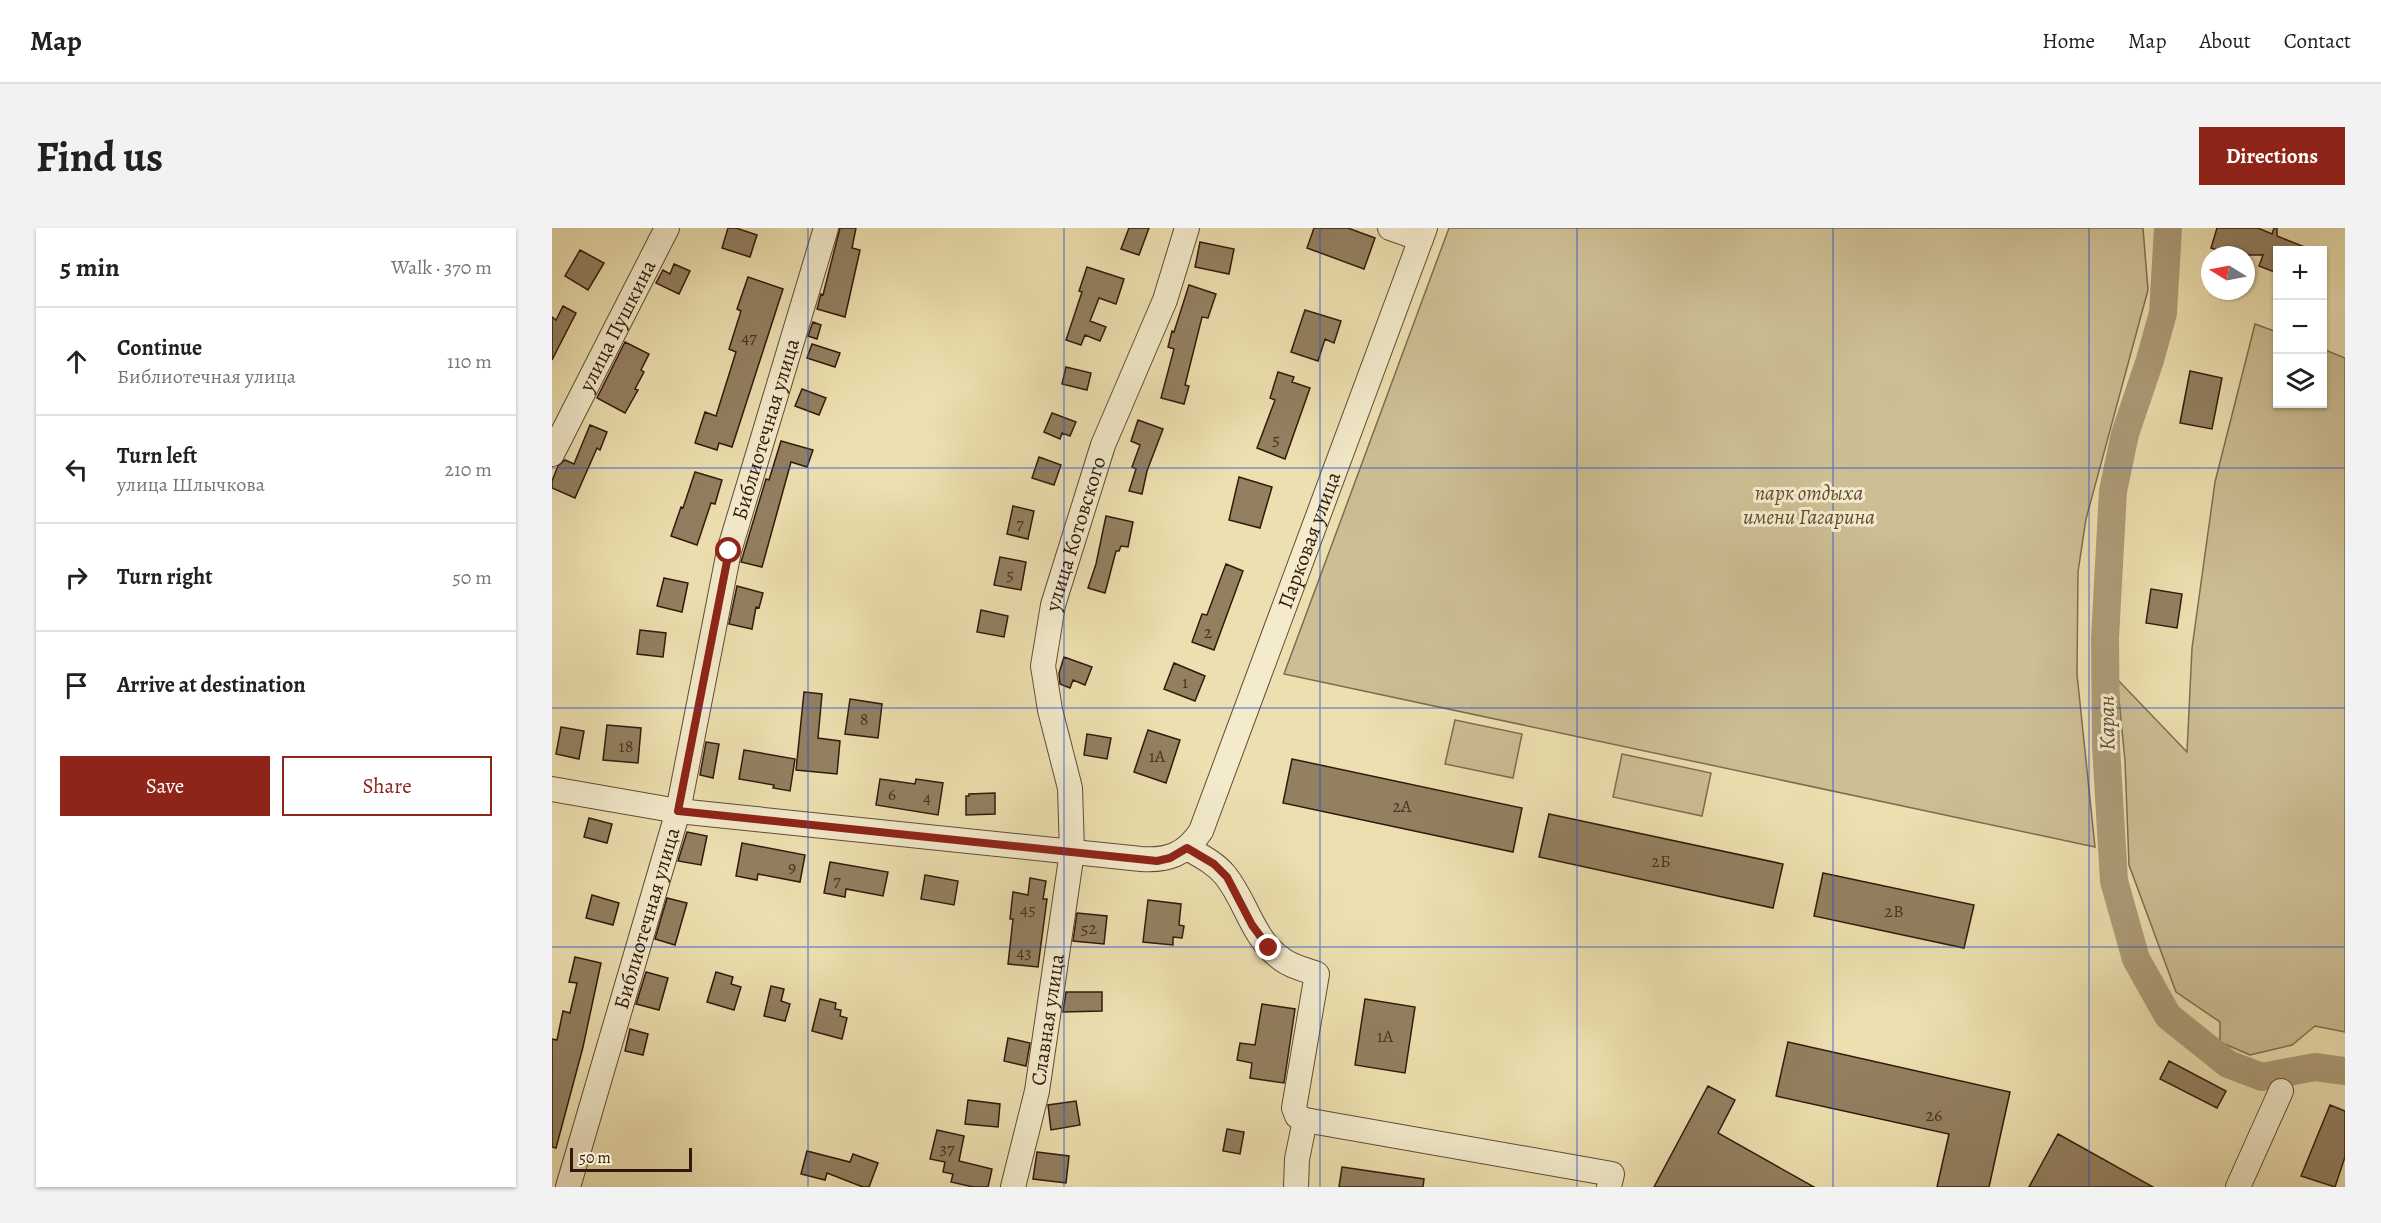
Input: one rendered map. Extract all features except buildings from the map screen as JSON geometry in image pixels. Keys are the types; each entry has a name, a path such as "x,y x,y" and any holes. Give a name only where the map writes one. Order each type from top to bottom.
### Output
{"street":[{"name":"улица Пушкина","path":"552,454 668,228"},
{"name":"Библиотечная улица","path":"568,1187 678,811 729,551 826,228"},
{"name":"улица Котовского","path":"1072,852 1070,788 1050,710 1043,666 1053,605 1103,445 1165,300 1187,228"},
{"path":"1390,228 1423,233"},
{"name":"Парковая улица","path":"1187,848 1201,831 1423,233"},
{"path":"552,789 678,811 1157,861 1170,858 1187,848 1214,864 1227,877 1252,925 1269,948 1283,961 1317,974 1294,1108 1297,1116 1305,1120 1610,1181"},
{"name":"Славная улица","path":"1013,1187 1037,1091 1072,852"},
{"path":"2238,1187 2281,1091"},
{"path":"1296,1187 1297,1159 1305,1120"}],"green space":[{"name":"парк отдыха имени Гагарина","path":"1449,228 2143,228 2148,290 2086,519 2078,572 2077,674 2095,847 1284,674"},
{"path":"2255,324 2273,331 2273,408 2327,408 2327,351 2345,358 2345,1032 2315,1026 2292,1045 2250,1055 2220,1042 2220,1022 2176,992 2129,865 2125,761 2117,679 2187,752 2192,648 2215,482"},
{"path":"1455,720 1522,734 1513,778 1445,764"},
{"path":"1622,754 1711,773 1702,816 1613,797"}],"waterway":[{"name":"Каран","path":"2168,228 2163,313 2125,434 2113,491 2105,638 2106,746 2114,881 2136,959 2168,1016 2228,1064 2262,1077 2315,1067 2345,1071"}],"route":[{"path":"729,551 678,811 1157,861 1170,858 1187,848 1214,864 1227,877 1252,925 1269,948"}]}
